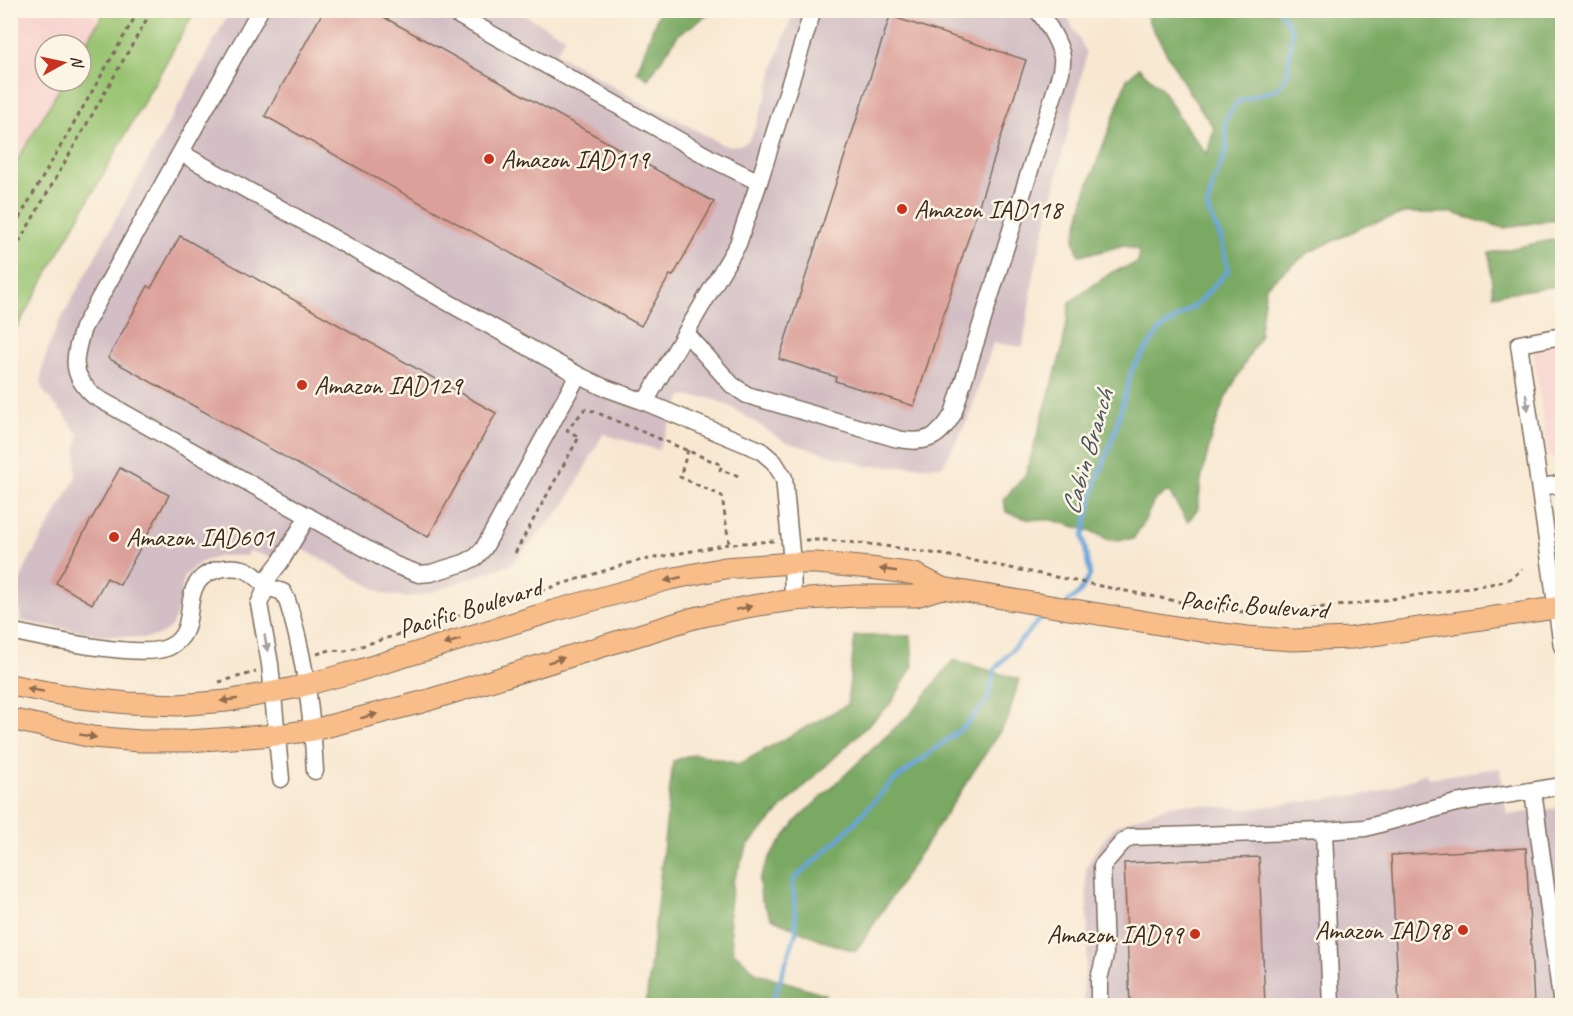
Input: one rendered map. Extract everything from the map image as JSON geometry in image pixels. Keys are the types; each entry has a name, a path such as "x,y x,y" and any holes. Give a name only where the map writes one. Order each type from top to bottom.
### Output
{"main road":[{"name":"Pacific Boulevard","path":"10,685 80,698 128,703 177,705 227,701 307,685 553,611 670,579 725,568 792,563 817,563 915,574 942,588 1207,632 1293,640 1353,638 1560,608"},
{"name":"Pacific Boulevard","path":"10,719 92,737 140,741 187,741 277,735 313,730 422,702 694,618 792,600 916,596 942,588"}],"street":[{"path":"260,10 83,328 74,364 82,384 94,396 395,566 419,574 431,573 476,557 492,535 578,375"},
{"path":"449,10 712,159 759,182"},
{"path":"645,402 738,244 813,10"},
{"path":"686,333 732,385 747,395 898,439 921,440 939,434 953,414 1061,72 1061,53 1046,22 1036,10"},
{"path":"181,153 578,375 760,450 774,462 784,478 792,563 792,600"},
{"path":"1563,336 1519,344 1560,608 1563,645"},
{"path":"1540,487 1563,484"},
{"path":"281,779 270,664 259,604 265,585 308,516"},
{"path":"10,631 85,645 136,650 168,648 182,637 187,628 193,589 196,584 206,574 225,568 243,569 265,585 283,592 286,600 303,659 313,730 315,771"},
{"path":"1099,1005 1099,979 1105,955 1102,866 1130,837 1365,828 1455,803 1563,786"},
{"path":"1533,790 1562,1005"},
{"path":"1324,831 1331,1005"}],"path":[{"path":"10,234 139,10"},
{"path":"10,258 152,10"},
{"path":"515,553 579,437 567,430 585,409 722,465 720,470 739,477"},
{"path":"688,450 680,477 722,496 729,543"},
{"path":"1031,573 1226,611 1272,612 1362,604 1497,583 1512,578 1522,569"}],"shaded area":[{"path":"11,11 88,11 99,21 92,33 33,33 33,93 58,93 11,175"},
{"path":"230,11 517,11 565,37 556,53 638,101 729,146 740,145 748,141 753,133 794,11 1064,11 1086,52 1085,61 1035,269 1023,347 993,343 969,417 943,466 867,466 784,441 728,405 709,398 682,396 658,450 603,434 564,506 511,564 432,592 405,597 384,594 299,547 288,563 250,551 246,556 220,556 202,562 184,577 179,607 172,625 165,632 156,636 144,638 100,635 21,621 18,591 21,579 29,560 76,475 79,435 43,391 41,381 50,343"},
{"path":"1562,336 1562,466 1548,453 1532,340"},
{"path":"1500,768 1507,815 1558,808 1562,836 1562,1005 1084,1006 1083,985 1088,946 1086,869 1096,850 1120,824 1171,805 1248,809 1380,792 1426,773 1429,778"}],"green space":[{"path":"105,11 195,11 11,338 11,171 57,93 93,93 92,33"},
{"path":"659,11 714,11 678,35 648,79 637,72"},
{"path":"1145,11 1562,11 1562,218 1504,228 1452,213 1405,213 1364,226 1308,253 1266,286 1259,338 1225,399 1212,434 1201,480 1198,508 1188,522 1168,491 1154,501 1133,539 1109,540 1091,531 1052,520 1027,519 1006,512 1004,499 1026,474 1062,350 1070,302 1112,272 1138,263 1139,250 1123,245 1079,255 1074,241 1086,191 1127,79 1139,68 1161,88 1207,155 1214,128 1189,92 1150,24"},
{"path":"1562,238 1562,285 1493,295 1489,253"},
{"path":"855,636 911,636 913,666 891,703 782,808 748,845 733,881 729,916 733,951 757,973 825,994 827,1005 646,1005 673,761 695,754 739,764 847,705"},
{"path":"953,660 1019,679 1008,719 856,951 826,942 771,918 761,898 759,880 769,858 797,820 913,711"}],"building":[{"name":"Amazon IAD119","path":"324,10 371,10 714,202 673,276 670,275 641,326 265,116"},
{"name":"Amazon IAD118","path":"890,16 1026,60 914,406 835,381 836,377 779,359"},
{"name":"Amazon IAD129","path":"180,236 496,413 428,537 108,358 148,286 151,288"},
{"name":"Amazon IAD601","path":"120,468 169,495 120,585 107,578 92,604 56,583"},
{"name":"Amazon IAD98","path":"1526,848 1534,1005 1399,1005 1391,855"},
{"name":"Amazon IAD99","path":"1259,857 1265,1005 1130,1005 1124,863"}],"waterway":[{"name":"Cabin Branch","path":"1068,601 1079,594 1090,575 1083,536 1095,486 1114,435 1132,369 1159,331 1198,303 1228,271 1221,238 1207,208 1213,184 1227,149 1225,120 1238,101 1277,89 1287,76 1292,30 1279,10"},
{"name":"Cabin Branch","path":"771,1006 796,933 793,880 839,839 890,784 966,725 987,701 995,669 1040,619 1049,613"}],"place":[{"name":"Amazon IAD119","path":"489,159"},
{"name":"Amazon IAD118","path":"902,209"},
{"name":"Amazon IAD129","path":"302,385"},
{"name":"Amazon IAD601","path":"114,537"},
{"name":"Amazon IAD98","path":"1463,930"},
{"name":"Amazon IAD99","path":"1195,934"}]}
